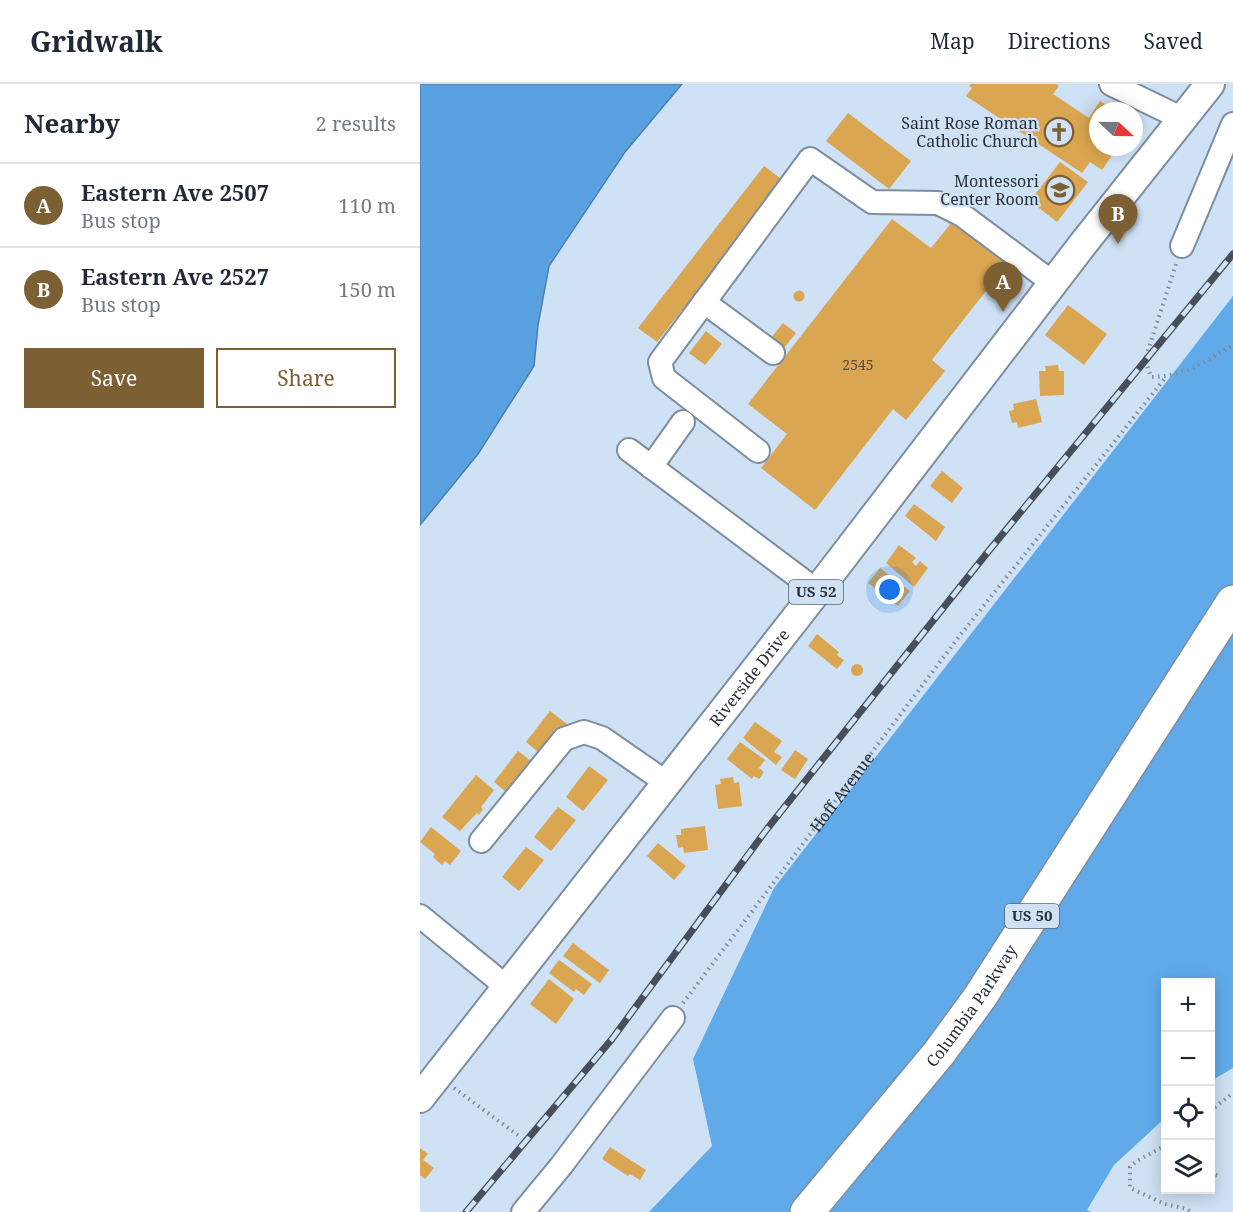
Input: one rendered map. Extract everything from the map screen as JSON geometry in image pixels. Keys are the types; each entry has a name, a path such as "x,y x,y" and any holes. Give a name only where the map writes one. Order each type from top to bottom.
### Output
{"highway":[{"name":"Columbia Parkway","path":"807,1212 939,1053 980,997 1233,602"}],"main road":[{"name":"Riverside Drive","path":"420,1098 1210,84"}],"street":[{"path":"1111,84 1183,119"},
{"path":"1182,246 1233,124"},
{"path":"758,451 664,378 660,362 810,159 872,202 938,203 962,215 1053,283"},
{"path":"704,302 773,353"},
{"path":"651,466 683,422"},
{"path":"629,450 817,591"},
{"path":"482,841 564,739 584,732 602,738 667,783"},
{"path":"420,916 507,988"},
{"path":"523,1212 561,1166 673,1018"}],"path":[{"path":"1182,246 1145,360 1151,377 1166,377 1182,373 1233,345"},
{"name":"Hoff Avenue","path":"673,1018 958,638 1166,377"},
{"path":"453,1088 519,1136"},
{"path":"1215,1107 1233,1093"},
{"path":"1161,1148 1130,1167 1130,1188 1165,1204 1188,1209 1191,1212"},
{"path":"1215,1175 1219,1176"}],"shaded area":[{"path":"420,84 682,84 625,152 549,266 538,325 534,366 478,454 420,525"},
{"path":"1233,296 1233,1068 1215,1079 1215,978 1161,978 1161,1122 1114,1165 1087,1210 1091,1212 649,1212 712,1146 693,1059 774,888"}],"building":[{"name":"Saint Rose Roman Catholic Church","path":"971,84 1056,84 1059,86 1053,94 1089,118 1089,156 1112,156 1102,170 1090,162 1082,173 966,96 972,88 969,86"},
{"path":"848,113 911,161 889,189 826,141"},
{"name":"Montessori Center Room","path":"1060,162 1088,182 1057,222 1030,201"},
{"path":"764,166 784,181 684,311 682,310 657,342 638,328"},
{"path":"956,217 1010,260 932,360 945,371 906,420 893,409 815,510 761,468 787,434 748,404 892,219 931,248"},
{"path":"799,290 805,296 799,302 793,296"},
{"path":"1068,305 1107,334 1084,365 1045,335"},
{"path":"783,323 796,333 784,348 771,338"},
{"path":"706,331 722,344 705,365 689,353"},
{"path":"1058,365 1059,371 1064,371 1064,395 1040,396 1039,371 1046,371 1045,366"},
{"path":"1036,399 1042,422 1018,428 1017,422 1012,423 1009,411 1014,410 1013,404"},
{"path":"942,471 963,488 952,503 930,486"},
{"path":"914,504 945,527 936,541 905,516"},
{"path":"899,545 916,558 912,562 916,566 920,561 928,568 914,587 886,563"},
{"path":"880,568 910,591 898,606 868,583"},
{"path":"817,634 839,652 837,655 844,660 837,669 808,646"},
{"path":"859,664 863,670 859,676 855,676 851,668"},
{"path":"550,711 568,725 543,756 526,742"},
{"path":"755,722 782,741 774,752 782,757 776,765 743,738"},
{"path":"740,742 765,760 759,768 764,772 759,779 754,776 752,779 727,759"},
{"path":"795,750 808,759 795,779 781,770"},
{"path":"518,751 536,765 511,796 494,782"},
{"path":"589,766 608,780 583,811 566,797"},
{"path":"476,775 494,790 481,807 483,809 479,815 477,813 460,831 442,817"},
{"path":"733,777 734,783 739,782 742,806 718,809 715,785 721,784 720,779"},
{"path":"558,807 576,820 551,851 534,837"},
{"path":"705,826 708,850 684,853 683,847 678,848 676,835 681,835 681,829"},
{"path":"431,827 461,851 450,865 445,861 442,865 433,857 435,854 420,842"},
{"path":"658,843 686,866 674,880 647,856"},
{"path":"526,847 544,860 519,891 502,877"},
{"path":"573,943 609,970 600,983 563,956"},
{"path":"559,960 592,984 584,995 576,989 574,992 549,973"},
{"path":"549,979 574,999 556,1024 530,1004"},
{"path":"610,1147 646,1170 640,1180 630,1174 628,1176 602,1159"},
{"path":"420,1148 428,1154 423,1160 434,1168 425,1179 420,1175"}],"railway":[{"path":"466,1212 612,1039 767,829 987,553 1233,254"}],"place":[{"name":"Saint Rose Roman Catholic Church","path":"1059,132"},
{"name":"Montessori Center Room","path":"1060,190"},
{"name":"Eastern Ave 2527","path":"1118,244"},
{"name":"Eastern Ave 2507","path":"1003,312"}]}
